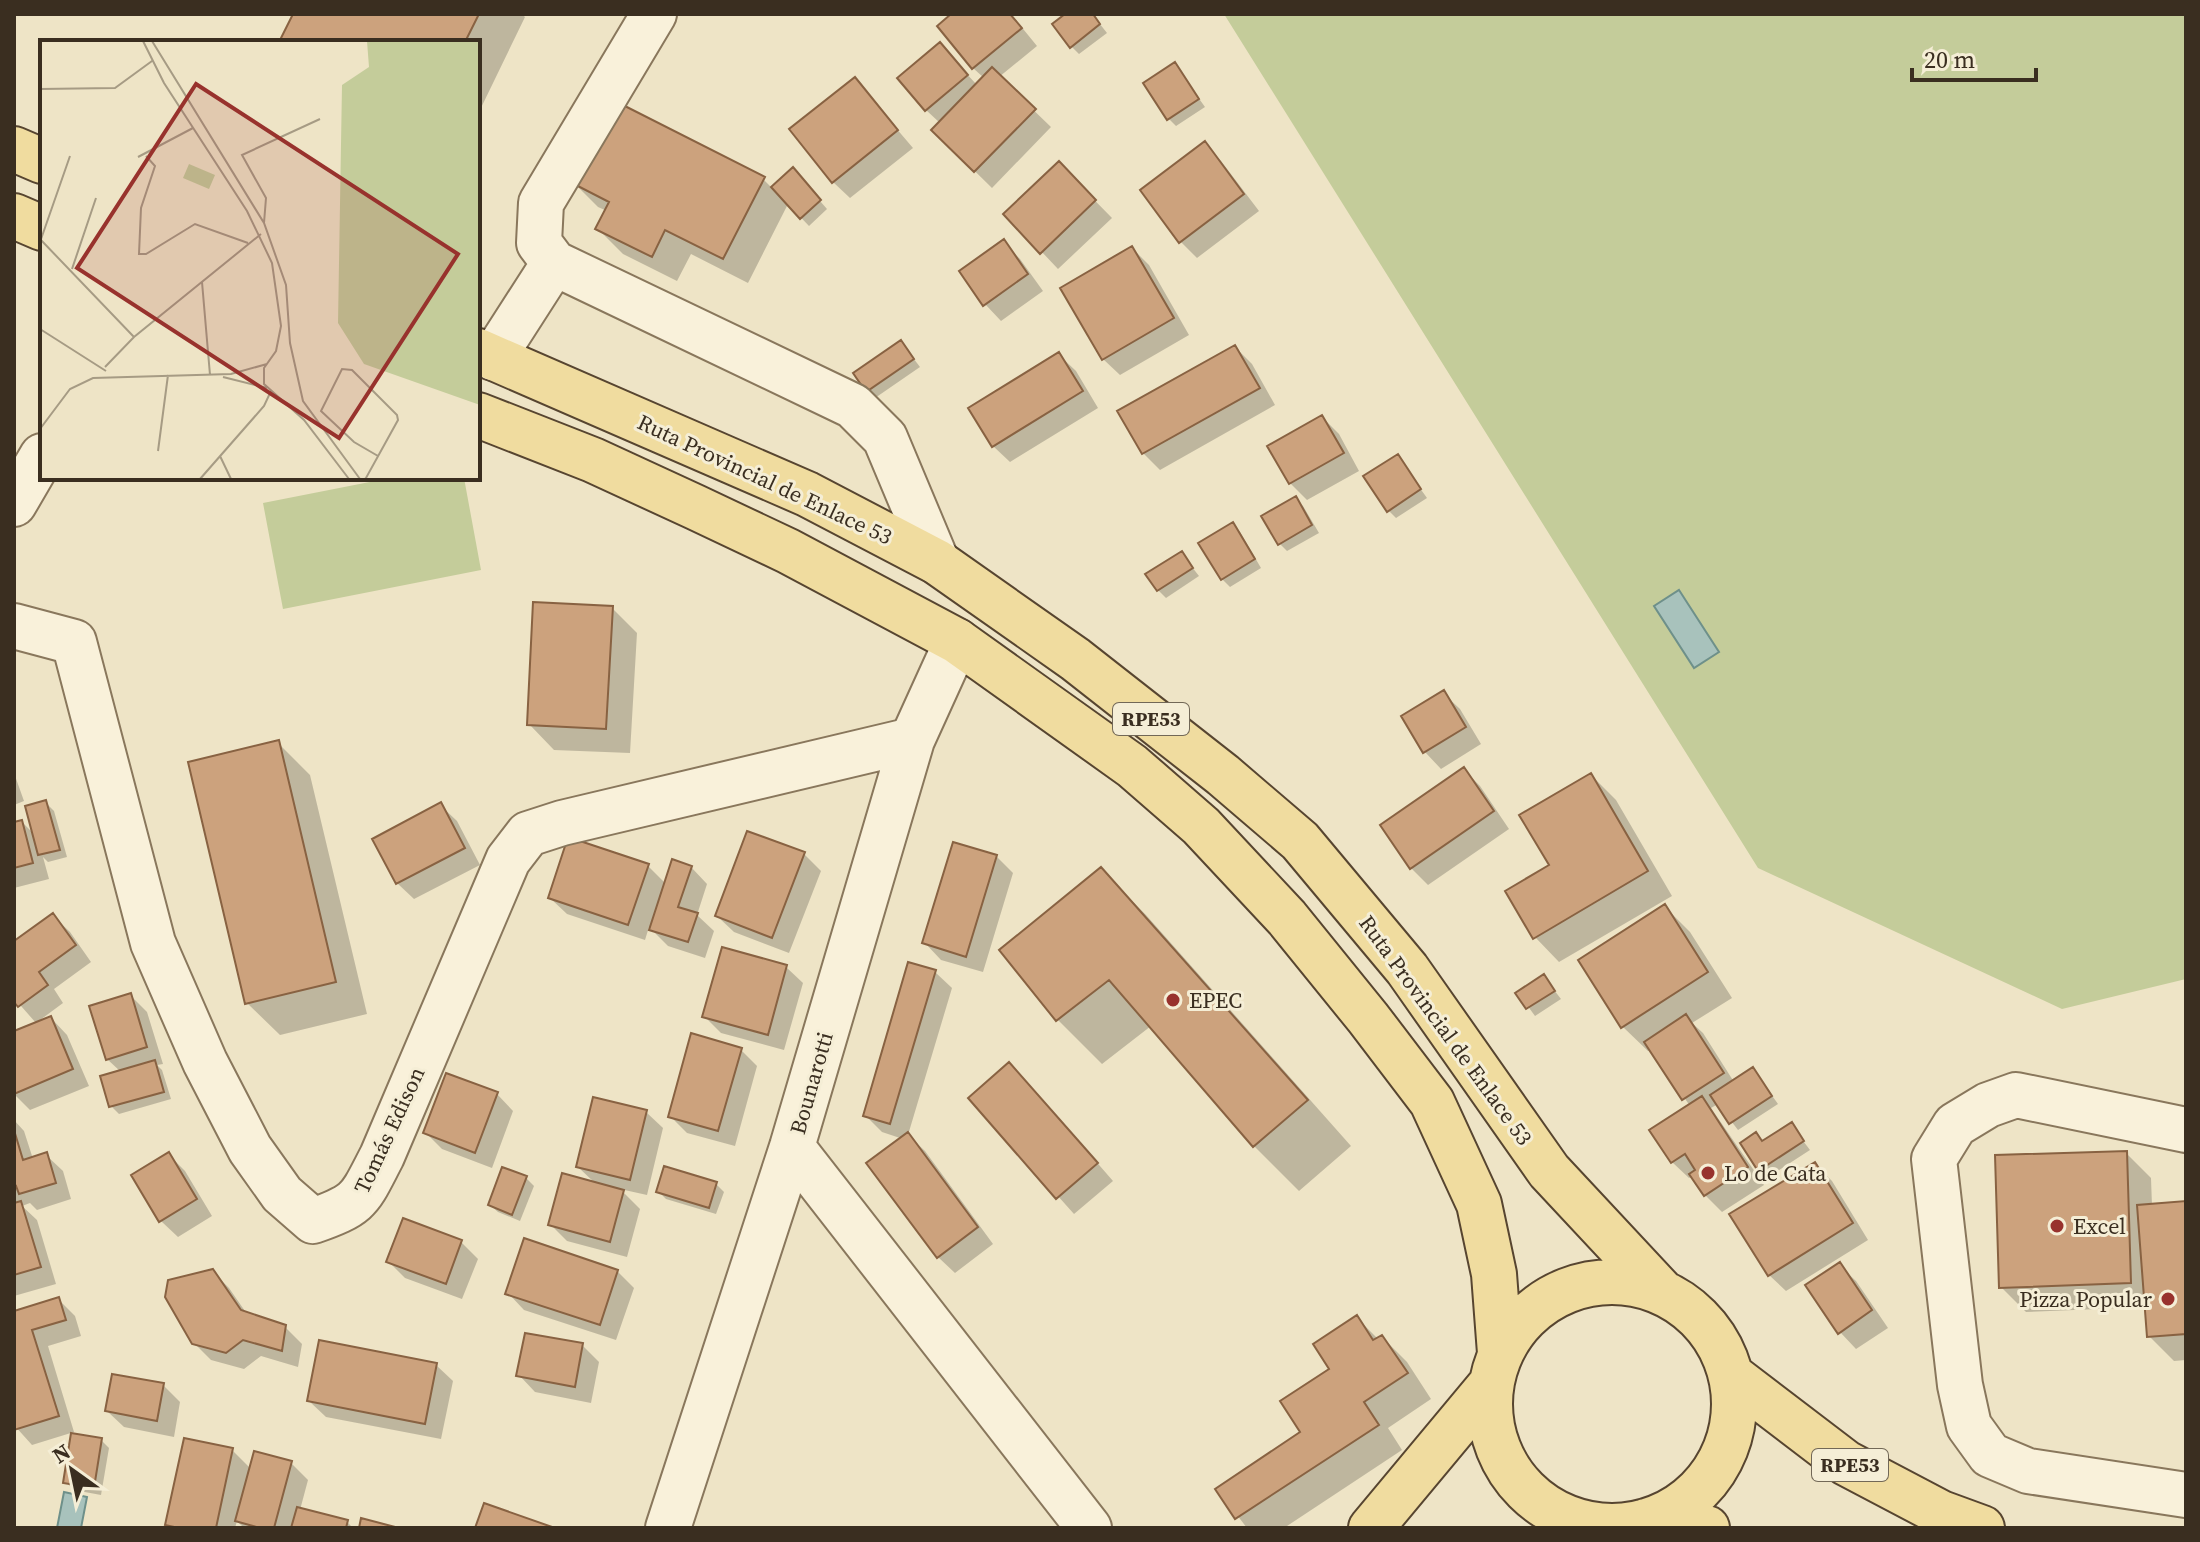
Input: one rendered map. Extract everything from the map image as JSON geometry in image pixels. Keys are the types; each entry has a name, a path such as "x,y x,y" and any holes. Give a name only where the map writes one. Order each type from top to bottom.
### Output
{"main road":[{"path":"14,149 40,160"},
{"path":"14,216 40,227"},
{"name":"Ruta Provincial de Enlace 53","path":"486,354 807,494 937,562 1075,659 1223,775 1300,841 1407,969 1549,1171 1661,1291"},
{"name":"RPE53","path":"480,416 593,460 709,513 957,641 1132,766 1201,826 1287,918 1432,1102 1479,1204 1494,1274 1496,1368 1490,1421 1501,1456 1521,1486 1549,1510 1606,1525 1707,1528"},
{"name":"RPE53","path":"1496,1368 1521,1321 1551,1298 1586,1284 1624,1282 1661,1291 1686,1305 1706,1325 1722,1349 1732,1376 1733,1422 1718,1466 1688,1500 1606,1525"},
{"path":"1371,1528 1496,1368"},
{"name":"RPE53","path":"1732,1376 1846,1463 1941,1513 1982,1528"}],"street":[{"path":"654,14 541,203 539,243 554,263 853,406 885,438 937,562"},
{"path":"486,354 554,263"},
{"path":"14,504 40,459"},
{"name":"Tomás Edison","path":"14,626 74,642 153,943 205,1062 250,1149 282,1194 313,1221 343,1211 361,1198 382,1156 508,860 528,834 562,823 912,740"},
{"name":"Bounarotti","path":"668,1528 792,1147 912,740 957,641"},
{"path":"2186,1130 2016,1095 1988,1105 1955,1125 1934,1159 1960,1385 1969,1426 1990,1455 2028,1471 2186,1495"},
{"path":"792,1147 1089,1528"}],"green space":[{"path":"1224,14 2186,14 2186,979 2062,1009 1758,868"},
{"path":"380,480 464,480 481,570 283,609 263,503"}],"water":[{"path":"1679,590 1719,652 1694,668 1654,606"},
{"path":"64,1492 87,1497 81,1528 57,1528"}],"building":[{"path":"293,14 479,14 466,40 280,40"},
{"path":"951,14 1010,14 1022,28 972,69 937,26"},
{"path":"1065,14 1093,14 1100,24 1070,48 1052,24"},
{"path":"940,42 968,75 925,111 897,78"},
{"path":"1175,62 1199,99 1167,120 1143,83"},
{"path":"992,67 1036,109 974,172 931,130"},
{"path":"855,77 898,130 832,183 789,129"},
{"path":"613,100 765,177 723,259 665,230 652,257 595,229 609,202 570,182"},
{"path":"1205,141 1244,194 1179,243 1140,190"},
{"path":"1059,161 1096,200 1040,254 1003,214"},
{"path":"793,167 821,200 800,219 771,187"},
{"path":"1004,239 1028,274 983,306 959,271"},
{"path":"1132,246 1174,318 1102,360 1060,288"},
{"path":"901,340 914,359 866,392 853,373"},
{"path":"1235,345 1260,388 1142,454 1117,411"},
{"path":"1059,352 1083,391 992,447 968,408"},
{"path":"1322,415 1344,453 1289,484 1267,446"},
{"path":"1398,454 1421,489 1387,512 1363,476"},
{"path":"1296,496 1312,525 1278,545 1261,516"},
{"path":"1233,522 1255,559 1221,580 1198,543"},
{"path":"1182,551 1193,568 1157,591 1145,574"},
{"path":"533,602 613,606 606,729 527,725"},
{"path":"1444,690 1466,727 1423,753 1401,716"},
{"path":"279,740 336,982 245,1004 188,762"},
{"path":"1464,767 1494,811 1410,869 1380,825"},
{"path":"1591,773 1648,871 1533,939 1505,891 1549,865 1519,815"},
{"path":"46,800 60,850 38,855 25,806"},
{"path":"441,802 465,848 396,884 372,839"},
{"path":"22,820 33,863 14,868 14,822"},
{"path":"747,831 805,852 772,938 715,916"},
{"path":"568,837 649,864 628,925 548,898"},
{"path":"953,842 997,855 966,957 922,943"},
{"path":"672,859 692,866 678,907 698,913 688,942 649,930"},
{"name":"EPEC","path":"1101,867 1308,1100 1253,1147 1109,980 1056,1021 999,950"},
{"path":"1665,904 1708,972 1621,1028 1578,960"},
{"path":"53,913 76,945 39,972 48,985 18,1007 14,1002 14,941"},
{"path":"722,947 787,965 768,1035 702,1017"},
{"path":"908,962 936,970 890,1124 863,1116"},
{"path":"1544,974 1555,991 1526,1009 1515,993"},
{"path":"131,993 147,1047 106,1060 89,1006"},
{"path":"1686,1014 1724,1073 1682,1100 1644,1042"},
{"path":"51,1016 73,1069 14,1094 14,1031"},
{"path":"691,1033 742,1048 718,1131 668,1117"},
{"path":"155,1060 164,1092 109,1107 100,1076"},
{"path":"1009,1062 1098,1163 1056,1199 968,1098"},
{"path":"1753,1067 1772,1096 1729,1124 1710,1095"},
{"path":"446,1073 498,1092 475,1153 423,1133"},
{"path":"1702,1096 1748,1167 1704,1196 1689,1174 1695,1170 1685,1154 1671,1163 1649,1130"},
{"path":"593,1097 647,1110 630,1180 576,1167"},
{"path":"1792,1122 1804,1141 1758,1171 1740,1143 1756,1132 1762,1141"},
{"path":"14,1130 23,1160 47,1152 56,1183 19,1194 14,1187"},
{"path":"908,1132 978,1227 937,1258 866,1163"},
{"path":"2127,1151 2131,1283 1999,1288 1995,1155"},
{"path":"169,1152 197,1199 159,1222 131,1175"},
{"path":"1815,1162 1853,1223 1768,1276 1729,1214"},
{"path":"664,1166 717,1182 709,1208 656,1192"},
{"path":"502,1167 527,1176 512,1215 488,1205"},
{"path":"562,1173 624,1190 610,1242 548,1225"},
{"path":"21,1201 41,1267 14,1275 14,1203"},
{"path":"2186,1201 2186,1334 2147,1337 2137,1205"},
{"path":"403,1218 462,1240 446,1284 386,1262"},
{"path":"524,1238 618,1270 600,1325 505,1294"},
{"path":"1840,1262 1872,1310 1838,1334 1805,1285"},
{"path":"213,1269 241,1310 286,1325 282,1351 243,1340 226,1353 192,1344 165,1297 168,1280"},
{"path":"59,1297 66,1320 32,1330 59,1416 14,1430 14,1311"},
{"path":"1357,1315 1373,1340 1382,1335 1408,1373 1364,1402 1379,1425 1235,1519 1215,1489 1300,1432 1280,1401 1329,1369 1313,1344"},
{"path":"525,1333 583,1343 575,1387 516,1376"},
{"path":"319,1340 437,1363 425,1424 307,1401"},
{"path":"112,1374 164,1383 157,1421 105,1411"},
{"path":"71,1433 102,1438 94,1488 63,1483"},
{"path":"184,1438 233,1448 216,1528 165,1525"},
{"path":"254,1451 292,1461 274,1528 260,1528 235,1521"},
{"path":"484,1503 555,1528 475,1528"},
{"path":"297,1507 348,1520 346,1528 291,1528"},
{"path":"361,1518 399,1528 359,1528"}],"place":[{"name":"EPEC","path":"1173,1000"},
{"name":"Lo de Cata","path":"1708,1173"},
{"name":"Excel","path":"2057,1226"},
{"name":"Pizza Popular","path":"2168,1299"}]}
